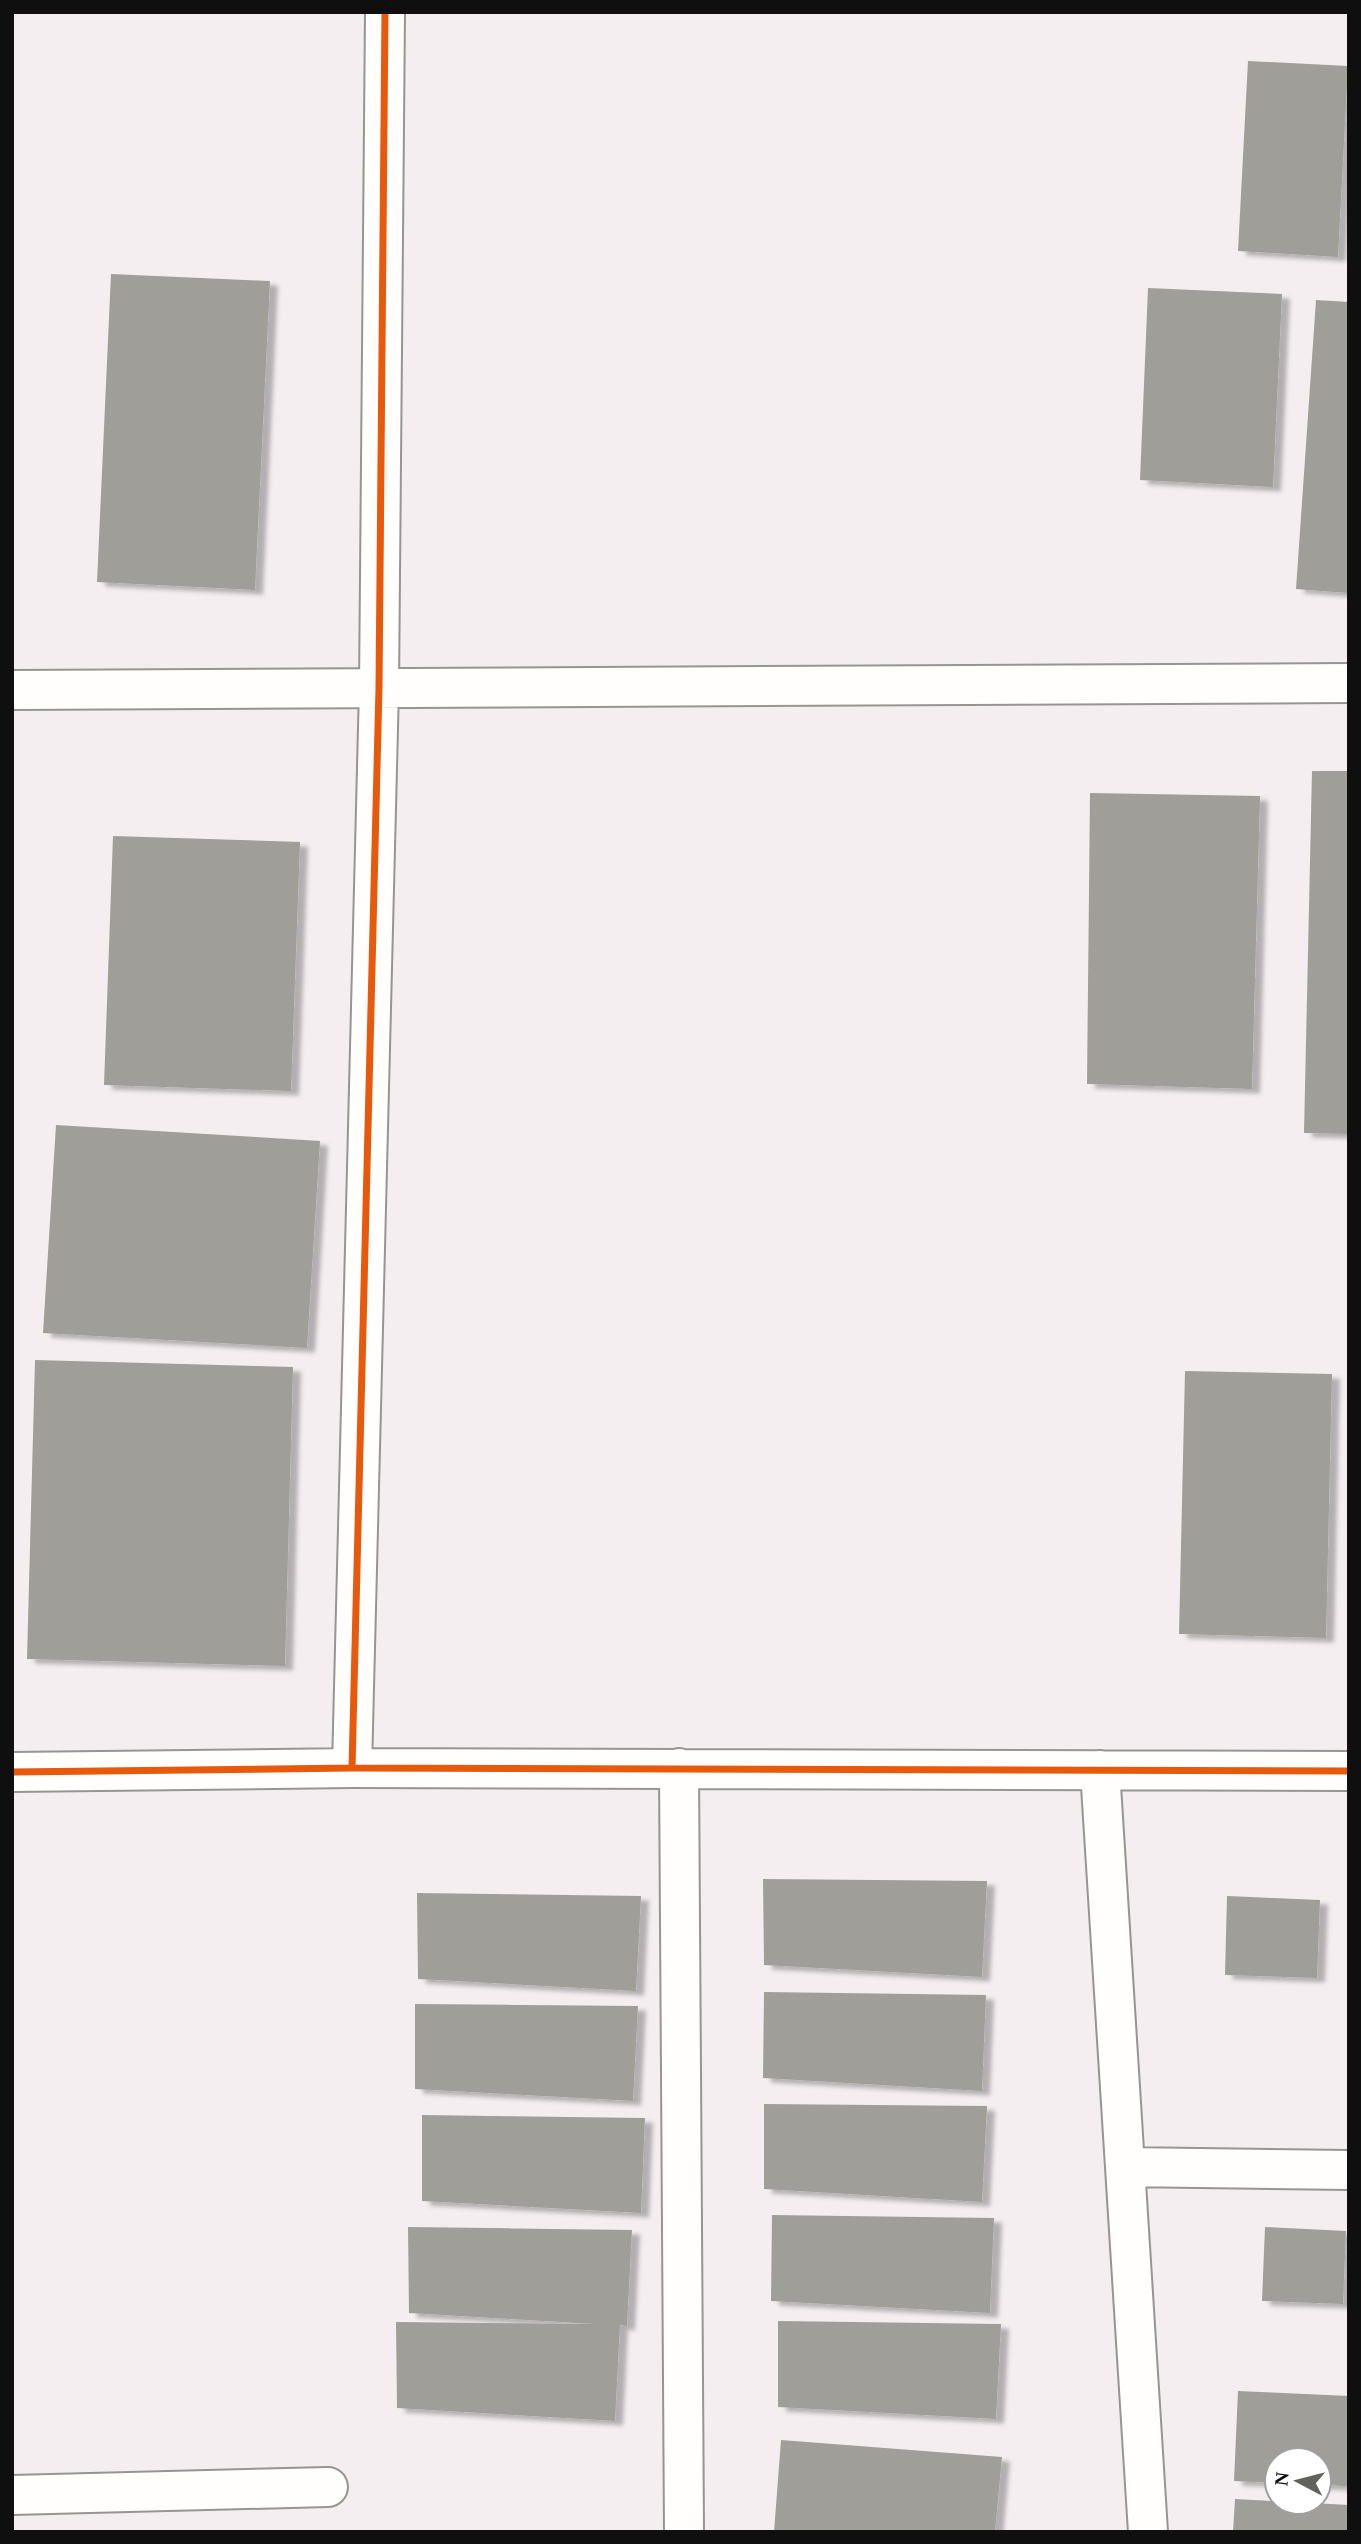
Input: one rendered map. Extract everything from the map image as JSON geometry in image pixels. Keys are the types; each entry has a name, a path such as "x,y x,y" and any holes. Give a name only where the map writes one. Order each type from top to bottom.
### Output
{"street":[{"path":"352,1768 379,688 385,12"},
{"path":"12,690 1349,682"},
{"path":"12,1772 352,1768 1349,1771"},
{"path":"678,1769 684,2532"},
{"path":"1100,1770 1149,2532"},
{"path":"1125,2166 1349,2170"},
{"path":"12,2495 328,2487"}],"shaded area":[{"path":"12,12 1349,12 1349,2532 12,2532"}],"building":[{"path":"1248,61 1348,66 1338,257 1238,251"},
{"path":"111,274 270,281 255,590 97,582"},
{"path":"1148,288 1282,294 1273,487 1140,480"},
{"path":"1316,300 1349,302 1349,593 1296,589"},
{"path":"1312,771 1349,771 1349,1134 1304,1133"},
{"path":"1090,793 1260,796 1252,1089 1087,1084"},
{"path":"113,836 300,842 291,1091 104,1085"},
{"path":"56,1125 320,1141 307,1348 43,1333"},
{"path":"35,1360 293,1367 285,1666 27,1659"},
{"path":"1185,1371 1332,1374 1326,1638 1179,1634"},
{"path":"763,1879 987,1881 982,1977 764,1965"},
{"path":"417,1893 641,1896 636,1991 418,1979"},
{"path":"1227,1896 1320,1900 1317,1978 1225,1975"},
{"path":"764,1992 986,1995 982,2091 763,2078"},
{"path":"415,2004 638,2006 633,2101 415,2089"},
{"path":"764,2104 987,2106 982,2202 764,2189"},
{"path":"422,2115 645,2118 641,2213 422,2201"},
{"path":"772,2215 994,2218 990,2313 771,2301"},
{"path":"408,2227 632,2230 627,2326 620,2325 615,2421 397,2408 396,2322 595,2324 409,2313"},
{"path":"1265,2227 1346,2231 1343,2304 1262,2301"},
{"path":"778,2321 1001,2324 996,2419 778,2407"},
{"path":"1238,2391 1349,2396 1349,2486 1333,2485 1333,2446 1263,2446 1263,2482 1234,2481"},
{"path":"781,2440 1002,2457 995,2532 774,2532"},
{"path":"1235,2499 1263,2500 1263,2516 1333,2516 1333,2504 1349,2505 1349,2532 1233,2532"}],"cycle path":[{"path":"352,1768 379,688 385,12"},
{"path":"12,1772 352,1768 1349,1771"}]}
